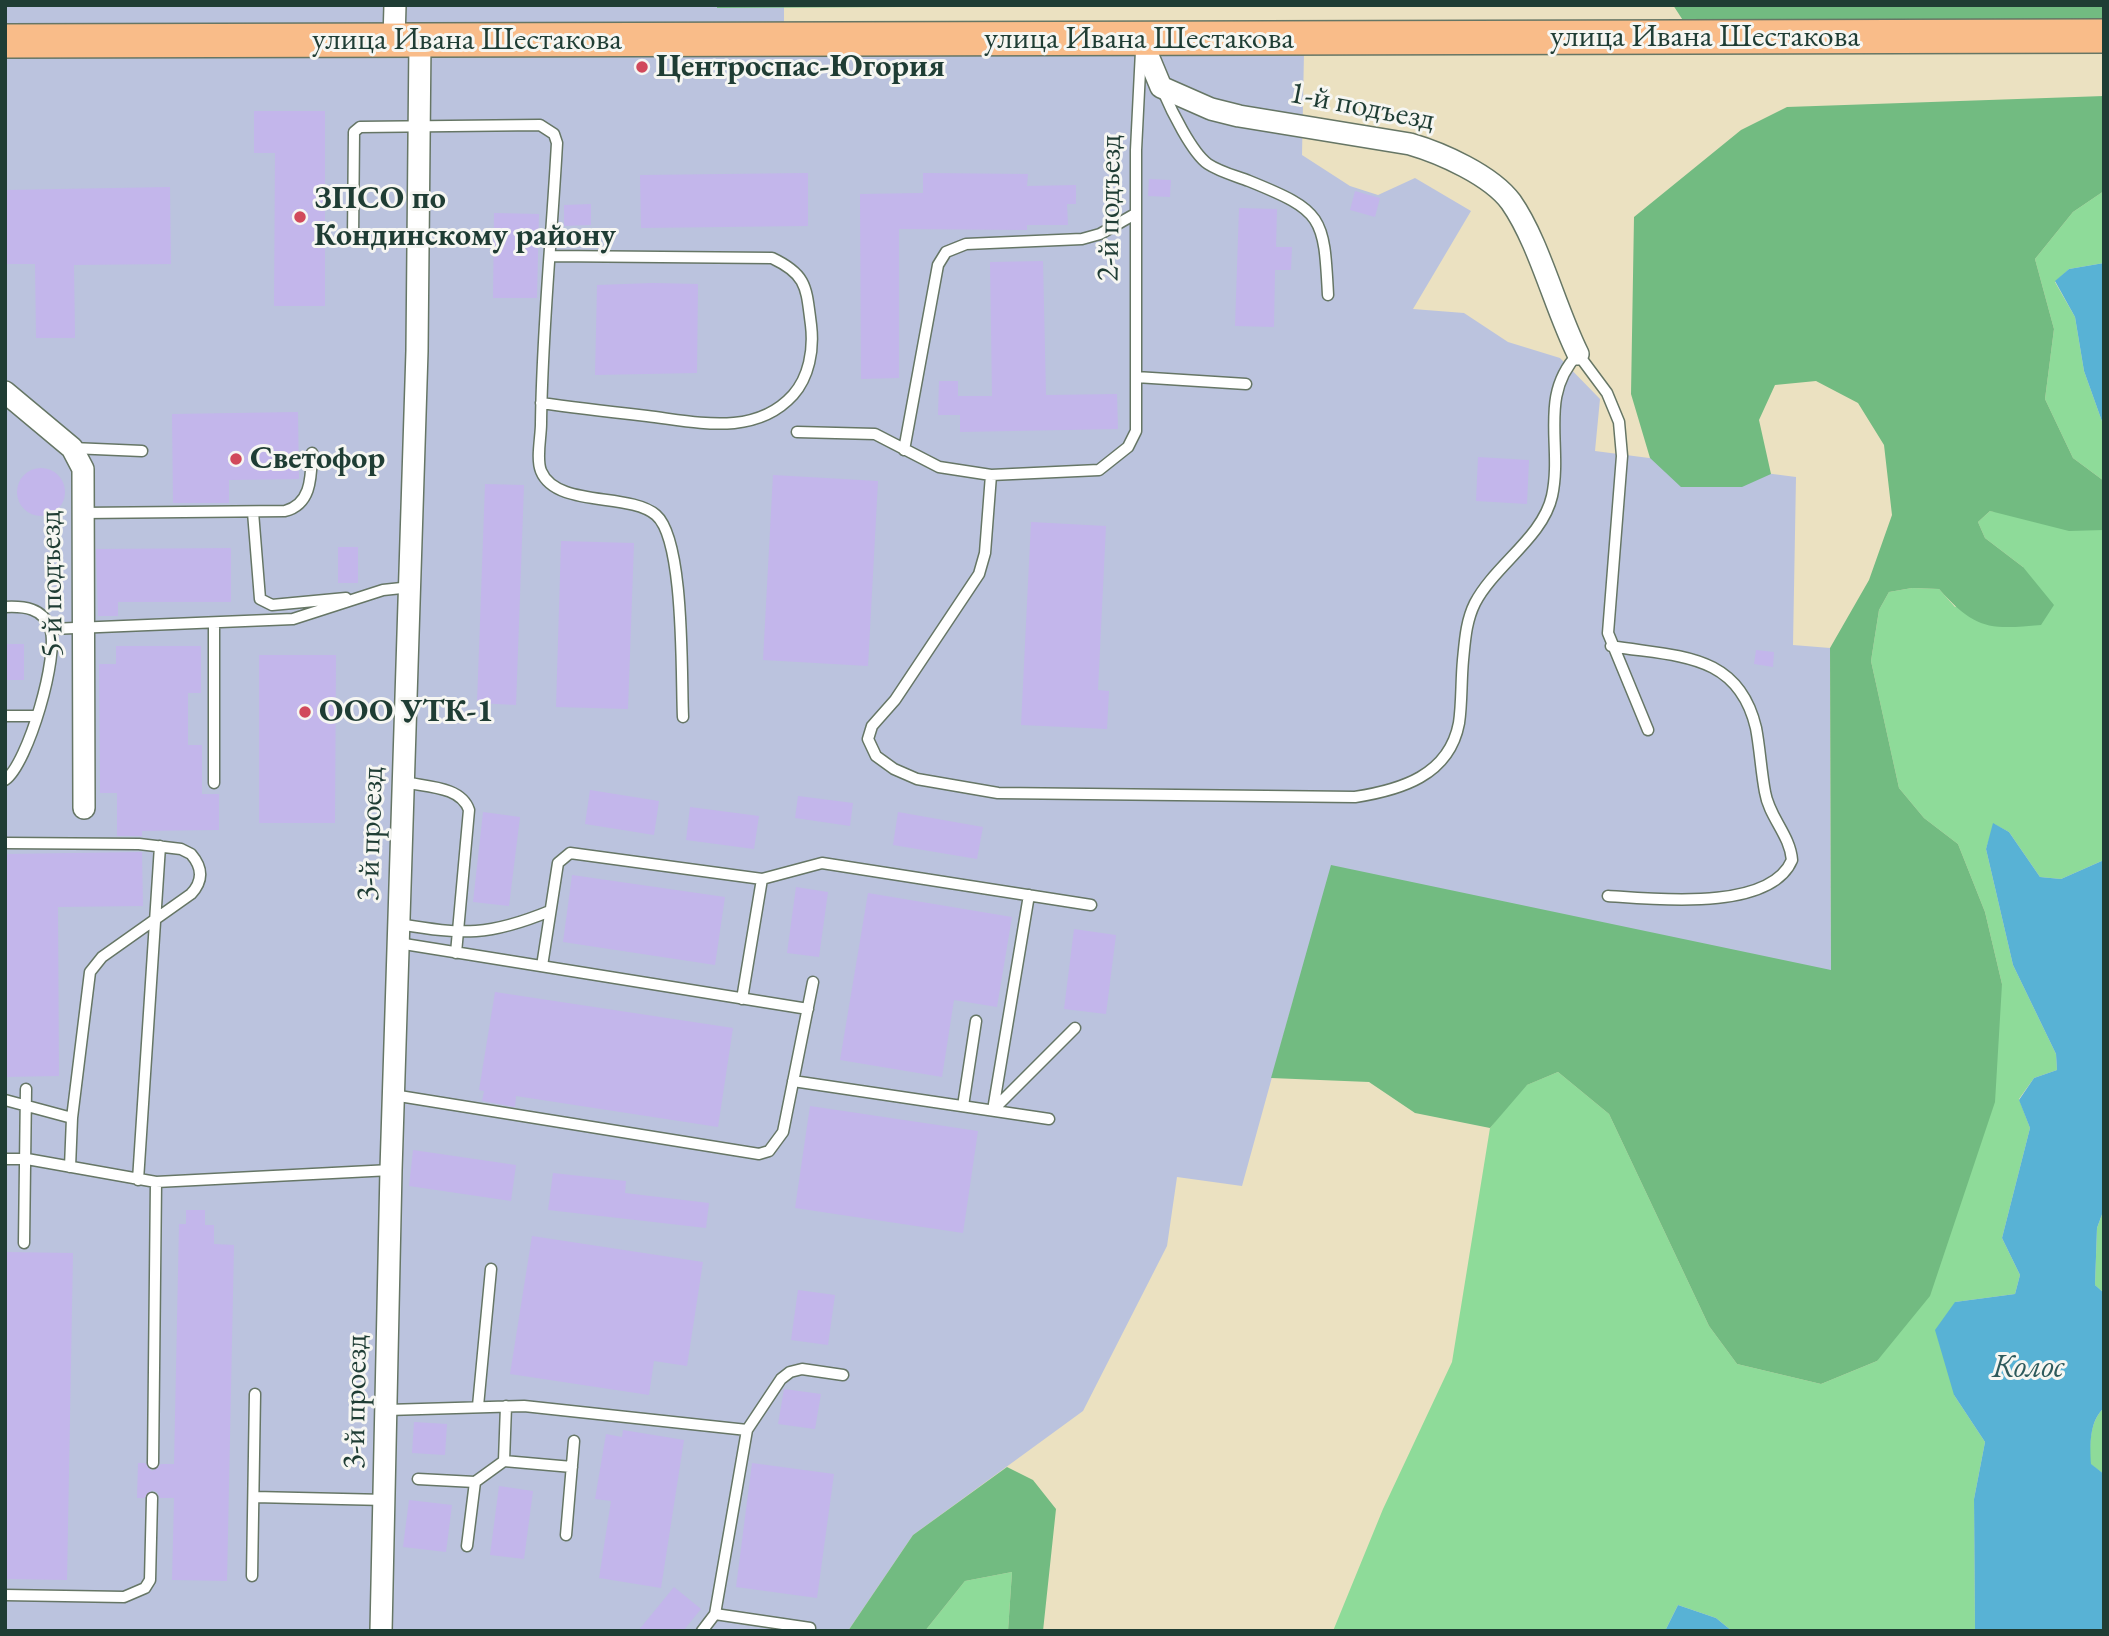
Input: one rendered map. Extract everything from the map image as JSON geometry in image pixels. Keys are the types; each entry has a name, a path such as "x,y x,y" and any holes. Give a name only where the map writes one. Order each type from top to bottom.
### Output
{"main road":[{"name":"улица Ивана Шестакова","path":"5,41 2104,36"}],"street":[{"name":"3-й проезд","path":"381,1631 393,1095 411,587 419,127 407,40 395,5"},
{"path":"1141,39 1161,87"},
{"name":"1-й подъезд","path":"1161,87 1212,109 1239,116 1376,136 1435,151 1464,167 1510,201 1578,354"},
{"path":"5,392 72,448"},
{"name":"5-й подъезд","path":"72,448 83,470 83,808"}],"lane":[{"name":"2-й подъезд","path":"797,432 875,434 939,467 991,475 1099,470 1116,460 1128,447 1136,431 1135,214 1141,39"},
{"path":"1161,87 1178,119 1209,165 1285,195 1310,211 1325,240 1328,295"},
{"path":"354,239 354,132 360,127 540,125 554,134 557,143 541,404 540,470 553,486 657,516 670,538 676,571 683,717"},
{"path":"904,450 938,265 946,252 966,244 1082,239 1100,234 1135,214"},
{"path":"541,404 715,424 744,423 783,406 802,385 809,365 812,334 807,294 795,269 772,258 551,256"},
{"path":"991,475 985,552 979,574 895,700 872,726 868,739 876,756 894,769 917,779 998,793 1354,797 1393,791 1424,777 1449,753 1459,724 1466,628 1485,585 1539,525 1548,510 1553,493 1554,417 1558,383 1564,369 1578,354 1616,410 1622,440 1608,634 1648,730"},
{"path":"1136,377 1246,384"},
{"path":"72,448 142,451"},
{"path":"82,513 285,512 301,504 311,481 312,453"},
{"path":"253,512 257,590 265,603 360,597"},
{"path":"51,629 293,619 383,590 411,587"},
{"path":"5,607 33,609 41,614 51,629 46,692 19,766 5,780"},
{"path":"214,623 214,783"},
{"path":"1608,896 1677,900 1749,891 1780,879 1792,860 1791,848 1770,812 1756,727 1747,700 1735,681 1719,669 1699,661 1611,646"},
{"path":"5,716 37,716"},
{"path":"404,782 457,793 466,800 469,822 456,953"},
{"path":"5,843 160,846 191,854 198,862 200,882 191,894 102,957 90,972 72,1118 70,1167"},
{"path":"138,1180 160,846"},
{"path":"542,967 558,863 570,853 762,879 822,863 1091,905"},
{"path":"742,999 762,879"},
{"path":"993,1110 1029,895"},
{"path":"399,934 506,929 550,911"},
{"path":"399,934 456,953 808,1009"},
{"path":"393,1095 759,1154 769,1151 783,1132 813,982"},
{"path":"962,1106 976,1021"},
{"path":"993,1110 1075,1028"},
{"path":"793,1081 1049,1119"},
{"path":"24,1243 26,1089"},
{"path":"5,1100 72,1118"},
{"path":"5,1158 27,1159 156,1182 391,1170"},
{"path":"153,1463 156,1182"},
{"path":"478,1406 491,1269"},
{"path":"702,1631 715,1614 747,1430 781,1379 790,1372 802,1369 843,1375"},
{"path":"252,1576 255,1394"},
{"path":"387,1410 506,1406 654,1418 747,1430"},
{"path":"505,1461 506,1406"},
{"path":"566,1535 574,1441"},
{"path":"418,1479 475,1482 505,1461 572,1467"},
{"path":"467,1546 475,1482"},
{"path":"254,1497 386,1500"},
{"path":"5,1595 124,1597 145,1588 150,1580 152,1498"},
{"path":"715,1614 810,1628"}],"shaded area":[{"path":"5,5 784,5 784,49 1304,52 1302,155 1350,186 1378,195 1415,178 1471,211 1413,309 1464,313 1508,342 1560,358 1600,399 1595,451 1796,477 1793,645 1830,648 1831,970 1293,1001 1242,1186 1177,1177 1167,1246 1083,1411 913,1535 848,1631 5,1631"}],"green space":[{"path":"717,5 1281,5 717,8"},
{"path":"1673,5 2104,5 2104,25 1686,25"},
{"path":"2104,96 2104,191 2073,212 2035,259 2054,329 2045,399 2073,458 2104,481 2104,530 2069,531 1990,511 1978,522 1985,538 2023,567 2054,605 2041,625 2008,627 1984,624 1963,612 1939,589 1912,588 1889,592 1879,610 1871,661 1899,788 1924,818 1958,844 1985,912 2002,984 1995,1102 1930,1296 1877,1361 1821,1384 1737,1364 1709,1326 1609,1114 1558,1072 1527,1085 1490,1128 1415,1113 1369,1082 1271,1078 1331,865 1831,970 1830,648 1869,580 1892,515 1884,445 1858,403 1816,381 1775,385 1759,420 1771,474 1742,487 1681,487 1650,458 1631,394 1634,217 1741,130 1787,107"},
{"path":"2104,191 2104,263 2069,269 2055,282 2075,317 2084,371 2104,427 2104,481 2073,458 2045,399 2054,329 2035,259 2073,212"},
{"path":"1990,511 2104,527 2104,860 2061,879 2040,877 2009,832 1994,824 1986,849 2013,965 2056,1054 2057,1070 2034,1078 2019,1099 2030,1128 2002,1238 2020,1275 2015,1294 1955,1302 1954,1395 1985,1442 1974,1499 1975,1631 1732,1631 1716,1618 1678,1605 1665,1631 1333,1631 1383,1509 1452,1362 1490,1128 1522,1087 1558,1072 1609,1114 1709,1326 1737,1364 1821,1384 1877,1361 2002,984 1985,912 1958,844 1924,818 1899,788 1871,661 1879,610 1889,592 1912,588 1939,589 1955,607 2023,567 1985,538 1978,522"},
{"path":"2104,1209 2104,1293 2095,1285 2097,1228"},
{"path":"2104,1408 2104,1474 2090,1464 2090,1442 2095,1420"},
{"path":"1007,1467 1033,1480 1056,1509 1043,1631 1008,1631 1012,1572 965,1581 925,1631 848,1631 913,1535"},
{"path":"1012,1572 1008,1631 925,1631 965,1581"}],"water":[{"path":"2104,263 2104,427 2084,371 2075,317 2055,281 2069,269"},
{"name":"Колос","path":"1993,823 2009,832 2040,877 2061,879 2104,860 2104,1209 2097,1228 2095,1285 2104,1293 2104,1408 2093,1427 2090,1449 2091,1464 2104,1474 2104,1631 1975,1631 1974,1499 1985,1442 1954,1395 1935,1330 1955,1302 2015,1294 2020,1275 2002,1238 2030,1128 2019,1100 2034,1078 2057,1070 2056,1054 2013,965 1986,849"},
{"path":"1678,1605 1716,1618 1732,1631 1665,1631"}],"building":[{"name":"ЗПСО по Кондинскому району","path":"254,111 325,111 325,306 274,306 275,153 254,153"},
{"path":"808,173 808,226 641,228 640,175"},
{"path":"923,173 1028,174 1027,186 1076,185 1076,204 1067,204 1068,225 1027,225 1027,230 899,229 899,378 861,379 860,194 923,193"},
{"path":"1149,179 1171,180 1170,197 1148,196"},
{"path":"170,187 171,264 74,265 75,338 36,338 35,264 5,264 5,190"},
{"path":"1355,191 1380,198 1375,217 1350,210"},
{"path":"591,204 591,225 564,226 564,205"},
{"path":"1239,208 1277,209 1276,247 1292,247 1291,270 1275,270 1274,327 1235,326"},
{"path":"494,213 539,214 537,298 493,298"},
{"path":"1043,261 1046,395 1117,394 1118,429 960,432 960,415 938,415 939,381 958,381 958,396 992,396 990,262"},
{"path":"698,284 697,373 595,375 597,285"},
{"path":"298,412 299,479 229,480 229,503 173,503 172,414"},
{"path":"1478,457 1529,460 1527,504 1476,501"},
{"path":"41,468 58,475 65,492 58,509 41,516 24,509 17,492 24,475"},
{"path":"773,475 878,481 868,666 763,660"},
{"path":"485,484 524,485 516,705 477,703"},
{"path":"1031,522 1106,526 1098,690 1109,691 1107,729 1021,725"},
{"path":"561,541 634,543 628,709 556,707"},
{"path":"338,547 358,547 358,583 338,583"},
{"path":"231,548 231,602 118,602 118,616 98,616 96,549"},
{"path":"5,644 24,644 24,680 5,680"},
{"path":"116,646 201,646 201,693 188,693 188,745 202,745 202,794 219,794 219,830 142,831 142,836 117,836 117,793 100,793 99,664 116,664"},
{"path":"1756,650 1774,652 1773,667 1754,664"},
{"path":"259,655 336,655 335,823 259,823"},
{"path":"590,790 659,801 654,835 585,824"},
{"path":"798,796 853,803 850,826 795,818"},
{"path":"690,807 759,816 754,849 686,840"},
{"path":"483,812 520,817 509,906 473,902"},
{"path":"898,812 983,827 977,859 893,845"},
{"path":"142,852 143,906 58,907 59,1076 5,1077 5,854"},
{"path":"572,875 725,897 715,965 563,942"},
{"path":"796,887 828,892 819,957 787,953"},
{"path":"868,893 1012,917 997,1007 954,1000 942,1077 840,1060"},
{"path":"1074,929 1116,935 1106,1014 1064,1009"},
{"path":"495,992 733,1028 718,1127 516,1096 515,1107 482,1101 484,1091 479,1090"},
{"path":"810,1106 978,1131 963,1233 795,1208"},
{"path":"413,1150 516,1165 511,1201 409,1186"},
{"path":"553,1173 626,1181 625,1193 709,1203 706,1228 548,1210"},
{"path":"186,1210 205,1210 205,1225 214,1225 214,1244 234,1245 227,1581 172,1580 174,1498 160,1498 157,1492 152,1490 144,1498 137,1498 138,1463 145,1463 152,1471 161,1464 174,1464 179,1224 186,1224"},
{"path":"532,1236 703,1262 687,1366 654,1361 649,1395 510,1374"},
{"path":"5,1252 73,1253 67,1580 5,1579"},
{"path":"798,1290 835,1295 828,1345 791,1340"},
{"path":"784,1389 821,1394 815,1429 778,1424"},
{"path":"414,1422 447,1424 445,1455 412,1453"},
{"path":"623,1430 684,1440 661,1588 599,1578 611,1501 595,1499 606,1434 622,1437"},
{"path":"752,1463 834,1474 817,1598 736,1587"},
{"path":"499,1486 533,1491 524,1559 490,1555"},
{"path":"409,1500 452,1505 446,1552 403,1547"},
{"path":"674,1587 701,1609 683,1631 638,1631"}],"place":[{"name":"Центроспас-Югория","path":"642,67"},
{"name":"ЗПСО по Кондинскому району","path":"300,217"},
{"name":"Светофор","path":"236,459"},
{"name":"ООО УТК-1","path":"305,712"}]}
